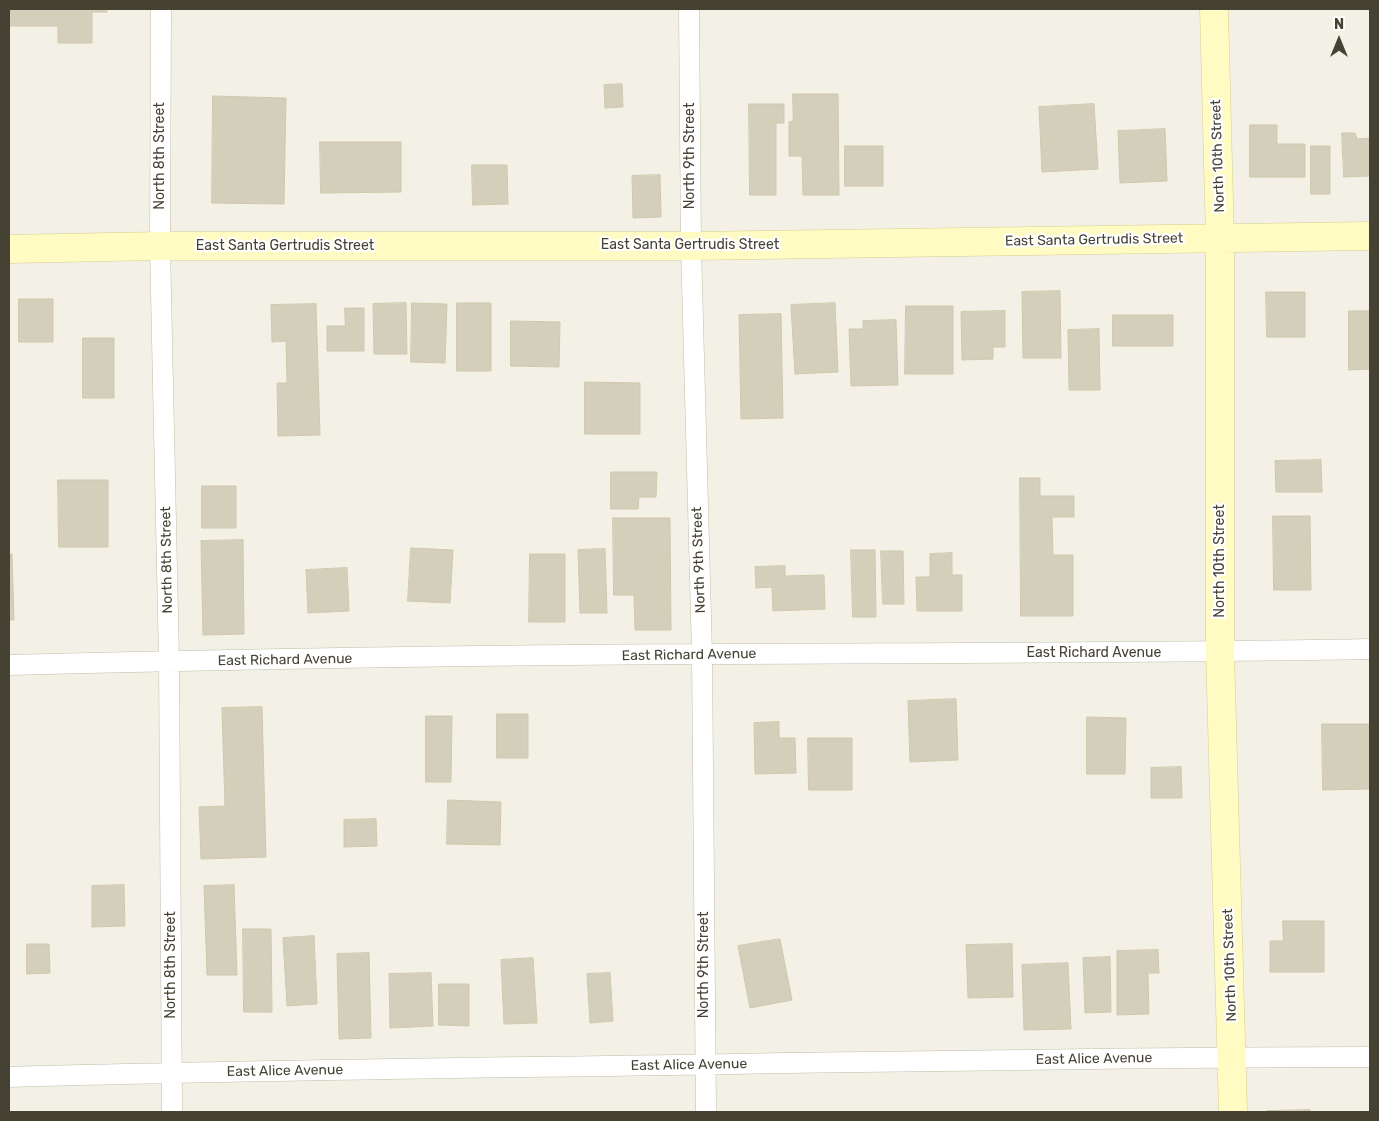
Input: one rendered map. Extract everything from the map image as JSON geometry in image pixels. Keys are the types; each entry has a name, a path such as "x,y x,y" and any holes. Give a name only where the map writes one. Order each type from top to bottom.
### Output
{"street":[{"name":"North 8th Street","path":"161,9 160,246 169,661 172,1112"},
{"name":"North 9th Street","path":"689,9 691,246 702,654 706,1112"},
{"name":"North 10th Street","path":"1214,9 1220,239 1220,652 1233,1057 1233,1112"},
{"name":"East Santa Gertrudis Street","path":"9,249 160,246 691,246 1370,236"},
{"name":"East Richard Avenue","path":"9,665 702,654 1220,652 1370,649"},
{"name":"East Alice Avenue","path":"9,1077 171,1072 1233,1057 1370,1057"}],"building":[{"path":"9,9 107,9 107,12 92,12 92,43 58,43 58,26 9,26"},
{"path":"622,84 623,107 605,108 604,85"},
{"path":"793,94 838,94 839,195 803,195 802,156 789,156 789,122 793,121"},
{"path":"213,96 286,98 284,204 212,203"},
{"path":"749,104 784,104 784,123 776,123 776,195 750,195"},
{"path":"1094,104 1098,169 1042,172 1039,107"},
{"path":"1250,125 1277,125 1277,144 1305,144 1305,177 1250,177"},
{"path":"1165,129 1167,181 1120,183 1118,131"},
{"path":"1342,133 1355,133 1357,139 1370,138 1370,176 1344,177"},
{"path":"320,142 401,142 401,192 321,193"},
{"path":"845,146 883,146 883,186 845,186"},
{"path":"1311,146 1330,146 1330,194 1311,194"},
{"path":"472,165 507,165 508,204 473,205"},
{"path":"660,175 661,217 633,218 632,176"},
{"path":"1060,291 1061,358 1023,358 1022,292"},
{"path":"1266,292 1305,292 1305,337 1267,337"},
{"path":"19,299 53,299 53,342 19,342"},
{"path":"406,303 407,354 374,354 373,304"},
{"path":"412,303 447,304 445,363 411,362"},
{"path":"457,303 491,303 491,371 457,371"},
{"path":"835,303 838,372 795,374 791,305"},
{"path":"316,304 320,435 278,436 277,383 287,383 286,341 272,342 271,305"},
{"path":"906,306 953,306 953,374 905,374"},
{"path":"345,308 364,308 364,351 327,351 327,326 345,326"},
{"path":"1005,311 1005,347 993,347 993,359 962,360 961,312"},
{"path":"1349,311 1370,311 1370,369 1349,370"},
{"path":"781,314 783,418 741,419 739,315"},
{"path":"1113,315 1173,315 1173,346 1113,346"},
{"path":"896,320 898,385 851,386 849,329 863,329 863,321"},
{"path":"511,321 560,322 559,367 511,366"},
{"path":"1099,329 1100,390 1069,390 1068,330"},
{"path":"83,338 114,338 114,398 83,398"},
{"path":"585,382 640,383 640,434 585,434"},
{"path":"1321,460 1322,492 1276,492 1275,461"},
{"path":"611,472 657,472 656,497 639,497 638,509 611,509"},
{"path":"1020,478 1040,478 1040,496 1074,496 1074,517 1052,517 1053,555 1073,555 1073,616 1021,616"},
{"path":"58,480 108,480 108,547 59,547"},
{"path":"202,486 236,486 236,528 202,528"},
{"path":"1273,516 1310,516 1311,590 1274,590"},
{"path":"613,518 670,518 671,630 635,630 634,595 614,595"},
{"path":"243,540 244,634 203,635 201,541"},
{"path":"411,548 453,550 450,603 408,601"},
{"path":"605,549 607,613 580,613 578,550"},
{"path":"851,550 875,550 876,617 853,617"},
{"path":"881,551 903,551 904,604 883,604"},
{"path":"952,553 952,575 962,575 962,611 917,611 916,577 930,577 930,554"},
{"path":"9,554 12,554 14,620 9,620"},
{"path":"530,554 565,554 565,622 529,622"},
{"path":"785,566 785,576 824,575 825,609 773,611 772,587 756,588 755,567"},
{"path":"347,568 349,611 308,613 306,570"},
{"path":"956,699 958,760 910,762 908,701"},
{"path":"262,707 266,857 201,859 199,807 225,806 222,708"},
{"path":"497,714 528,714 528,758 497,758"},
{"path":"426,716 452,716 451,782 426,782"},
{"path":"1087,717 1126,718 1125,774 1087,774"},
{"path":"779,722 779,738 795,738 796,773 755,774 754,723"},
{"path":"1322,724 1370,724 1370,789 1323,790"},
{"path":"808,738 852,738 852,790 809,790"},
{"path":"1181,767 1182,798 1151,798 1151,768"},
{"path":"448,800 501,802 500,845 447,844"},
{"path":"376,819 377,846 344,847 344,820"},
{"path":"124,885 125,926 92,927 92,886"},
{"path":"234,885 237,975 207,975 204,886"},
{"path":"1283,921 1324,921 1324,972 1270,972 1270,941 1283,941"},
{"path":"243,929 271,929 272,1012 244,1012"},
{"path":"314,936 317,1004 287,1006 283,938"},
{"path":"780,939 792,1000 750,1008 738,946"},
{"path":"27,944 49,944 50,973 27,974"},
{"path":"1012,944 1013,997 968,998 966,945"},
{"path":"1158,950 1159,973 1148,973 1149,1014 1117,1015 1117,951"},
{"path":"369,953 371,1038 339,1039 337,954"},
{"path":"1110,957 1111,1012 1085,1013 1083,958"},
{"path":"533,958 537,1023 504,1024 501,960"},
{"path":"1068,963 1071,1029 1024,1030 1022,965"},
{"path":"431,973 433,1026 390,1028 389,974"},
{"path":"610,973 613,1021 590,1023 587,974"},
{"path":"439,984 469,984 469,1026 439,1025"},
{"path":"1310,1110 1310,1112 1267,1112 1267,1111"}]}
